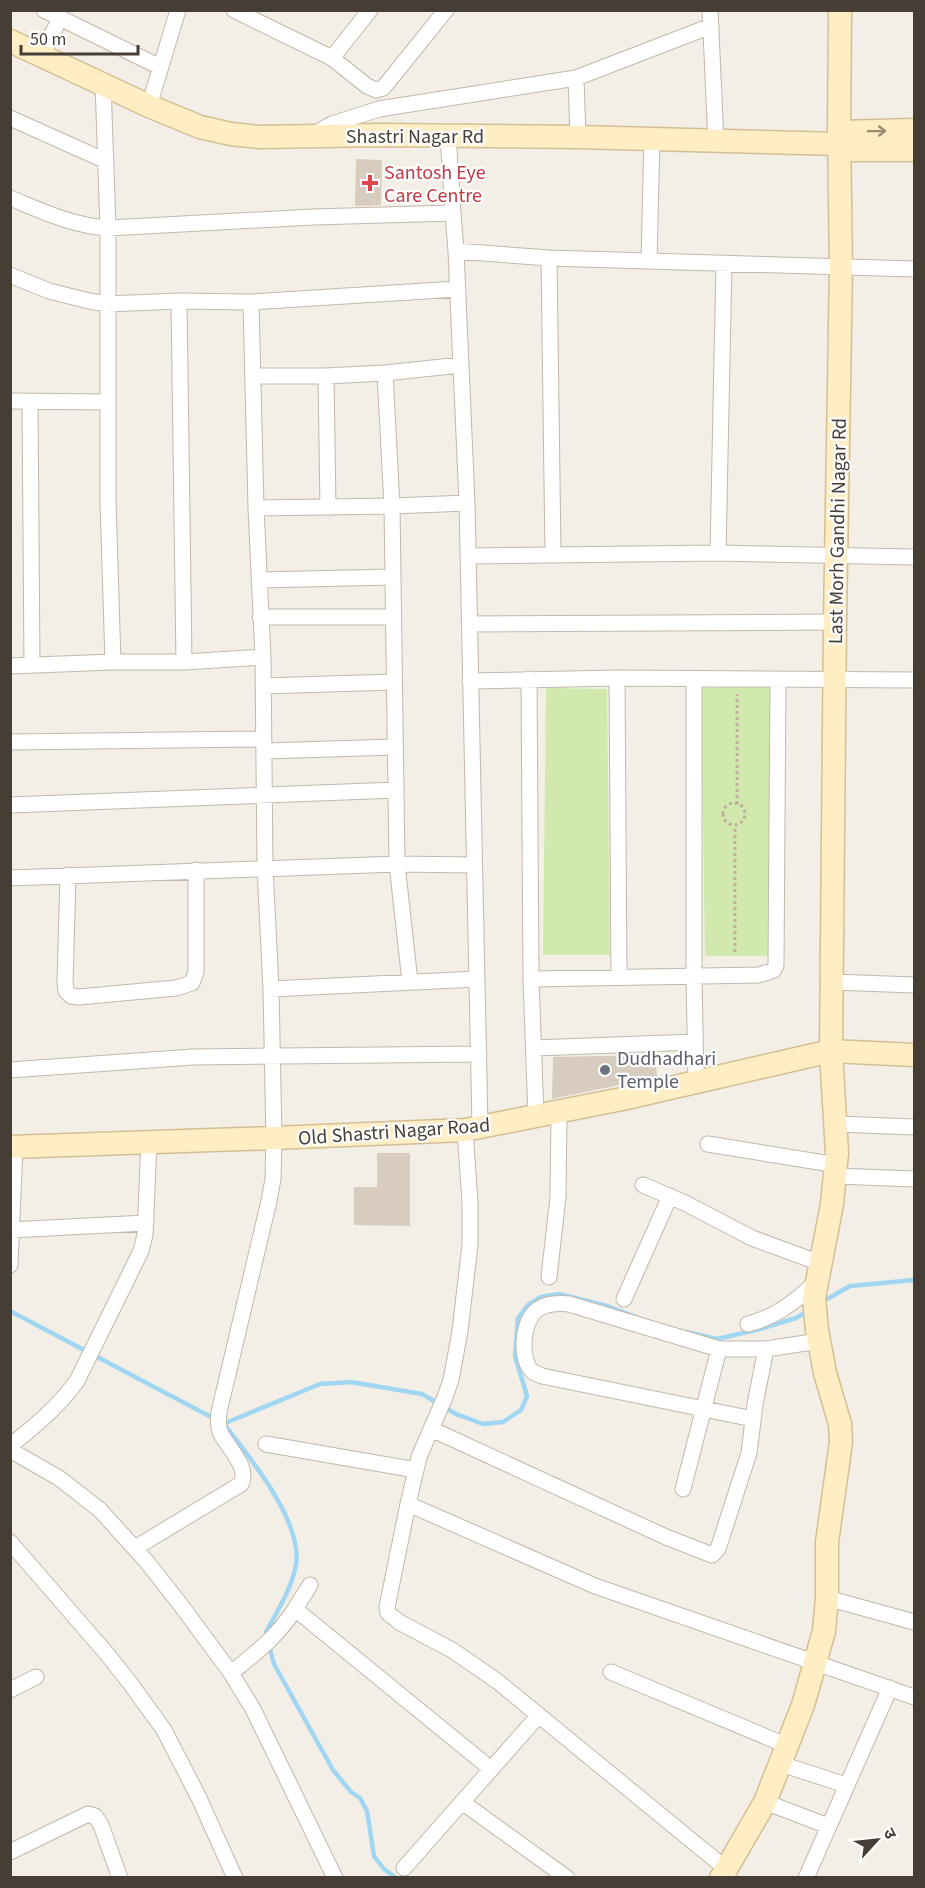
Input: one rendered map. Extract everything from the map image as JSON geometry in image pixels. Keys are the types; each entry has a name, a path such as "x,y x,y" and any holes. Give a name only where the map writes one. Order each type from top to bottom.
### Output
{"street":[{"path":"44,10 160,67"},
{"path":"149,106 178,10"},
{"path":"234,10 265,16 332,58 367,86 376,90 383,88 446,10"},
{"path":"332,58 370,10"},
{"path":"710,10 716,141"},
{"name":"Last Morh Gandhi Nagar Rd","path":"723,1873 753,1826 765,1802 803,1705 824,1631 827,1598 827,1542 841,1442 840,1424 825,1372 818,1335 817,1281 836,1170 837,1124 831,1051 841,267 840,10"},
{"path":"42,55 60,18"},
{"path":"310,136 332,124 379,109 576,78 711,26"},
{"name":"Shastri Nagar Rd","path":"10,40 200,128 231,134 259,137 448,135 839,142"},
{"path":"576,78 578,137"},
{"path":"103,83 108,228 108,501 113,662"},
{"path":"376,90 383,135"},
{"path":"10,118 106,161"},
{"path":"839,142 915,130"},
{"path":"448,135 456,251 467,503 479,1054 472,1128 470,1245 459,1331 446,1397 432,1426 416,1470 388,1601 388,1613 399,1622 452,1650 497,1681 723,1873"},
{"path":"649,261 652,139"},
{"path":"839,142 915,150"},
{"path":"10,198 87,227 108,228 453,213"},
{"path":"456,251 549,258 915,269"},
{"path":"549,258 553,554"},
{"path":"718,553 724,263"},
{"path":"10,275 49,291 107,304 179,301 251,302 457,289"},
{"path":"179,301 184,662"},
{"path":"135,1548 241,1484 244,1478 242,1468 220,1431 218,1418 273,1179 274,1138 265,868 263,657 256,508 251,302"},
{"path":"253,376 326,376 461,366"},
{"path":"385,373 392,506 397,864 410,982"},
{"path":"326,376 328,508"},
{"path":"10,401 108,402"},
{"path":"30,402 32,665"},
{"path":"256,508 467,503"},
{"path":"468,556 718,553 915,557"},
{"path":"260,580 393,577"},
{"path":"260,617 393,617"},
{"path":"469,624 835,622"},
{"path":"10,666 184,662 263,657"},
{"path":"471,681 617,678 915,680"},
{"path":"617,678 619,977"},
{"path":"529,679 531,979 536,1117"},
{"path":"694,679 696,1082"},
{"path":"531,979 759,975 774,970 776,964 778,680"},
{"path":"263,686 394,682"},
{"path":"10,742 395,747"},
{"path":"10,806 396,790"},
{"path":"10,878 397,864 474,865"},
{"path":"68,875 65,983 66,991 70,996 79,997 176,988 192,983 196,972 196,870"},
{"path":"270,989 477,980"},
{"path":"832,982 915,985"},
{"path":"534,1048 695,1042"},
{"name":"Old Shastri Nagar Road","path":"13,1146 274,1138 472,1128 536,1117 831,1051 915,1055"},
{"path":"10,1070 193,1057 479,1054"},
{"path":"549,1277 558,1197 559,1112"},
{"path":"837,1124 915,1127"},
{"path":"149,1141 146,1223 141,1251 77,1381 51,1412 10,1448 37,1463 100,1509 180,1604 231,1673 267,1734 335,1878"},
{"path":"708,1144 836,1170 915,1179"},
{"path":"10,1265 13,1146"},
{"path":"643,1185 670,1196 752,1238 817,1281 780,1311 748,1324"},
{"path":"624,1299 670,1196"},
{"path":"11,1230 146,1223"},
{"path":"753,1419 534,1373 528,1365 525,1354 526,1326 538,1309 556,1303 569,1304 719,1349 766,1349 818,1335"},
{"path":"683,1489 719,1349"},
{"path":"432,1426 666,1537 712,1555 718,1549 749,1453 766,1349"},
{"path":"266,1444 416,1470"},
{"path":"408,1504 594,1586 915,1697"},
{"path":"10,1542 124,1676 164,1730 199,1798 235,1878"},
{"path":"231,1673 268,1643 285,1625 310,1585"},
{"path":"827,1598 915,1622"},
{"path":"296,1609 491,1769"},
{"path":"611,1672 846,1785"},
{"path":"10,1690 36,1677"},
{"path":"806,1878 890,1688"},
{"path":"404,1868 539,1715"},
{"path":"462,1802 567,1878"},
{"path":"765,1802 828,1826"},
{"path":"10,1852 88,1814 95,1816 101,1825 120,1878"}],"path":[{"path":"737,694 737,804"},
{"path":"737,804 744,808 745,814 742,822 735,826 728,824 725,820 724,811 728,805 737,804"},
{"path":"735,826 735,952"}],"green space":[{"path":"770,686 773,956 705,956 701,688"},
{"path":"546,688 607,689 610,955 543,955"}],"building":[{"path":"356,159 382,160 381,205 355,206"},
{"name":"Dudhadhari Temple","path":"655,1055 657,1077 552,1099 553,1057"},
{"path":"377,1153 410,1153 410,1226 354,1225 354,1187 377,1187"}],"waterway":[{"path":"820,1303 850,1286 914,1280"},
{"path":"223,1424 320,1384 351,1382 422,1394 456,1414 483,1424 503,1422 521,1410 527,1396 515,1356 518,1318 528,1305 541,1297 559,1294 607,1306 636,1317"},
{"path":"10,1311 215,1419"},
{"path":"687,1332 717,1339 796,1318 808,1311"},
{"path":"225,1425 272,1491 283,1511 296,1548 294,1574 284,1600 266,1632 267,1638"},
{"path":"269,1646 274,1664 333,1770 351,1792 360,1798 367,1811 374,1856 384,1869 396,1878"}],"place":[{"name":"Santosh Eye Care Centre","path":"370,183"},
{"name":"Dudhadhari Temple","path":"605,1070"}]}
